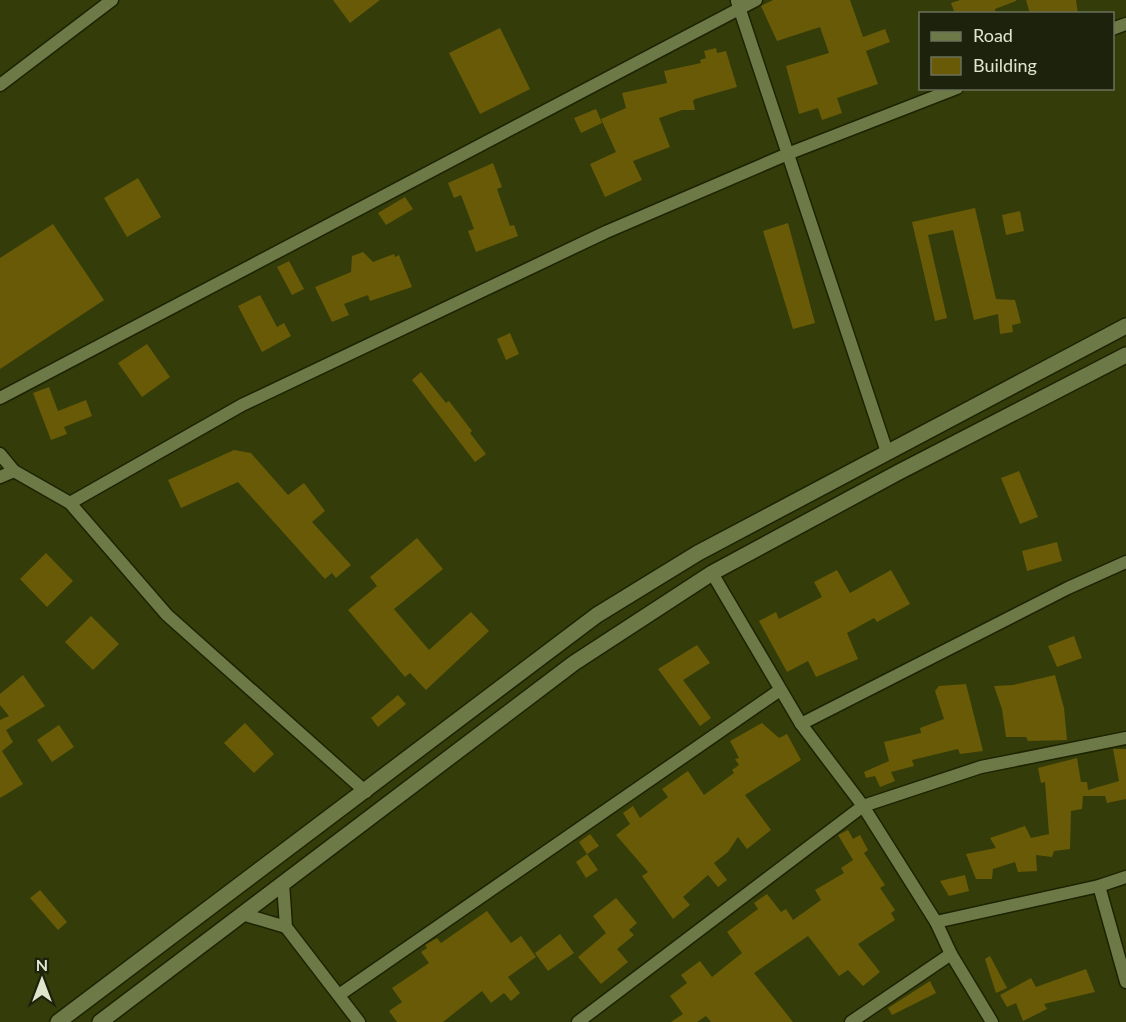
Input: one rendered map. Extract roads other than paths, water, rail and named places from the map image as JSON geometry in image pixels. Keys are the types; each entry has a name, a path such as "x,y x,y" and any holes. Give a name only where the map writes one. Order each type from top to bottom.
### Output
{"main road":[{"path":"63,1020 597,615 698,553 1126,326"},
{"path":"100,1022 574,663 712,573 1126,355"},
{"path":"856,469 870,488"}],"street":[{"path":"0,85 112,0"},
{"path":"0,398 737,4 756,0"},
{"path":"737,4 790,153 887,452"},
{"path":"70,503 242,405 606,232 790,153 952,90"},
{"path":"0,454 14,471 70,503 167,615 366,792"},
{"path":"0,477 14,471"},
{"path":"801,724 1068,588 1126,562"},
{"path":"712,573 801,724 863,806 936,922 951,954 992,1022"},
{"path":"339,995 780,690"},
{"path":"578,1022 863,806 981,767 1126,738"},
{"path":"936,922 1099,886 1126,877"},
{"path":"283,883 286,927 359,1022"},
{"path":"1099,886 1126,982"},
{"path":"242,914 286,927"},
{"path":"851,1022 951,954"}]}
